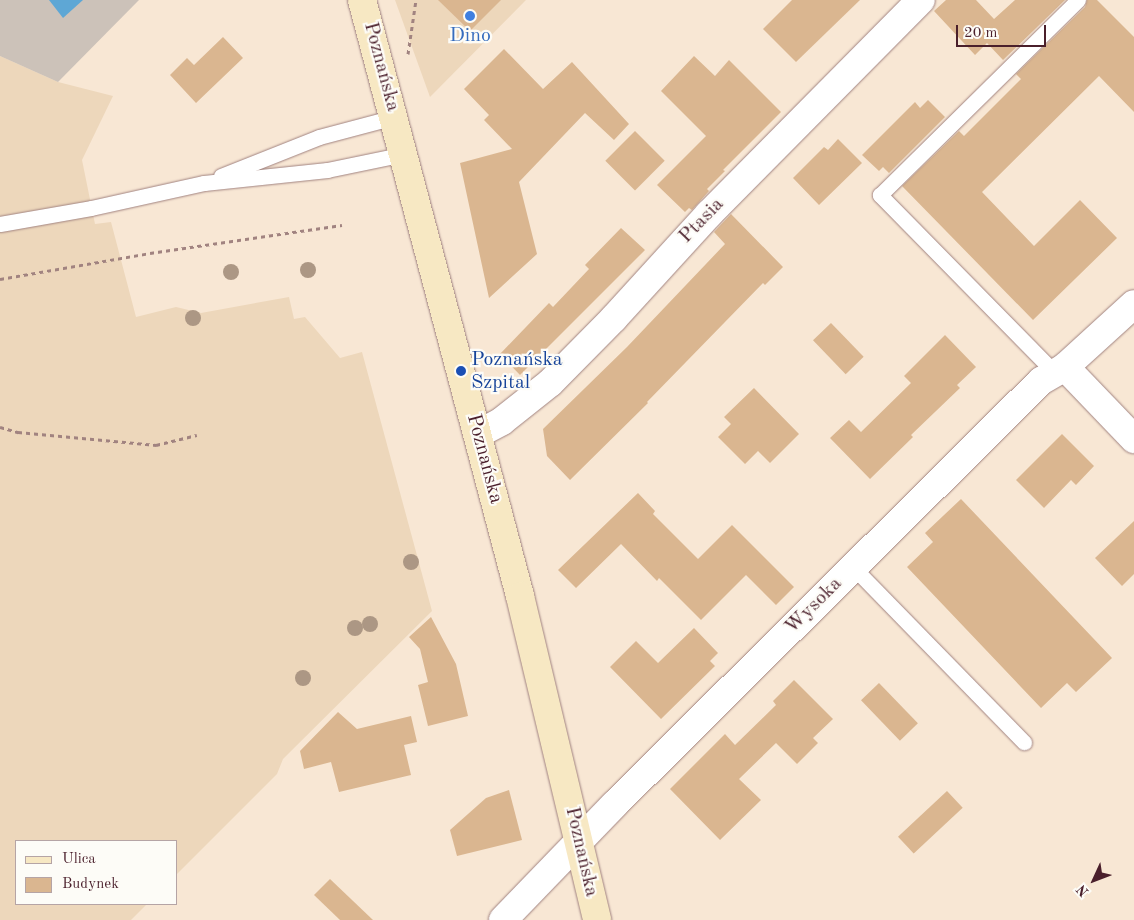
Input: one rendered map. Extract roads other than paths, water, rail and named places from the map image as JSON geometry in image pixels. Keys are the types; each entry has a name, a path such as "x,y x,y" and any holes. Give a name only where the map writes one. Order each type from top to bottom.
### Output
{"street":[{"name":"Poznańska","path":"362,0 522,604 597,920"},
{"name":"Ptasia","path":"478,434 502,421 550,382 614,318 709,214 921,0"},
{"name":"Wysoka","path":"503,920 853,567 1041,381 1060,370 1134,304"},
{"path":"1060,370 1134,438"}],"lane":[{"path":"1060,370 880,195 1078,0"},
{"path":"204,183 319,137 394,117"},
{"path":"0,224 91,208 204,183 327,170 404,154"},
{"path":"853,567 1024,742"}],"water":[{"path":"49,0 83,0 63,18"}],"place":[{"name":"Dino","path":"470,16"},
{"name":"Poznańska Szpital","path":"461,371"}]}
